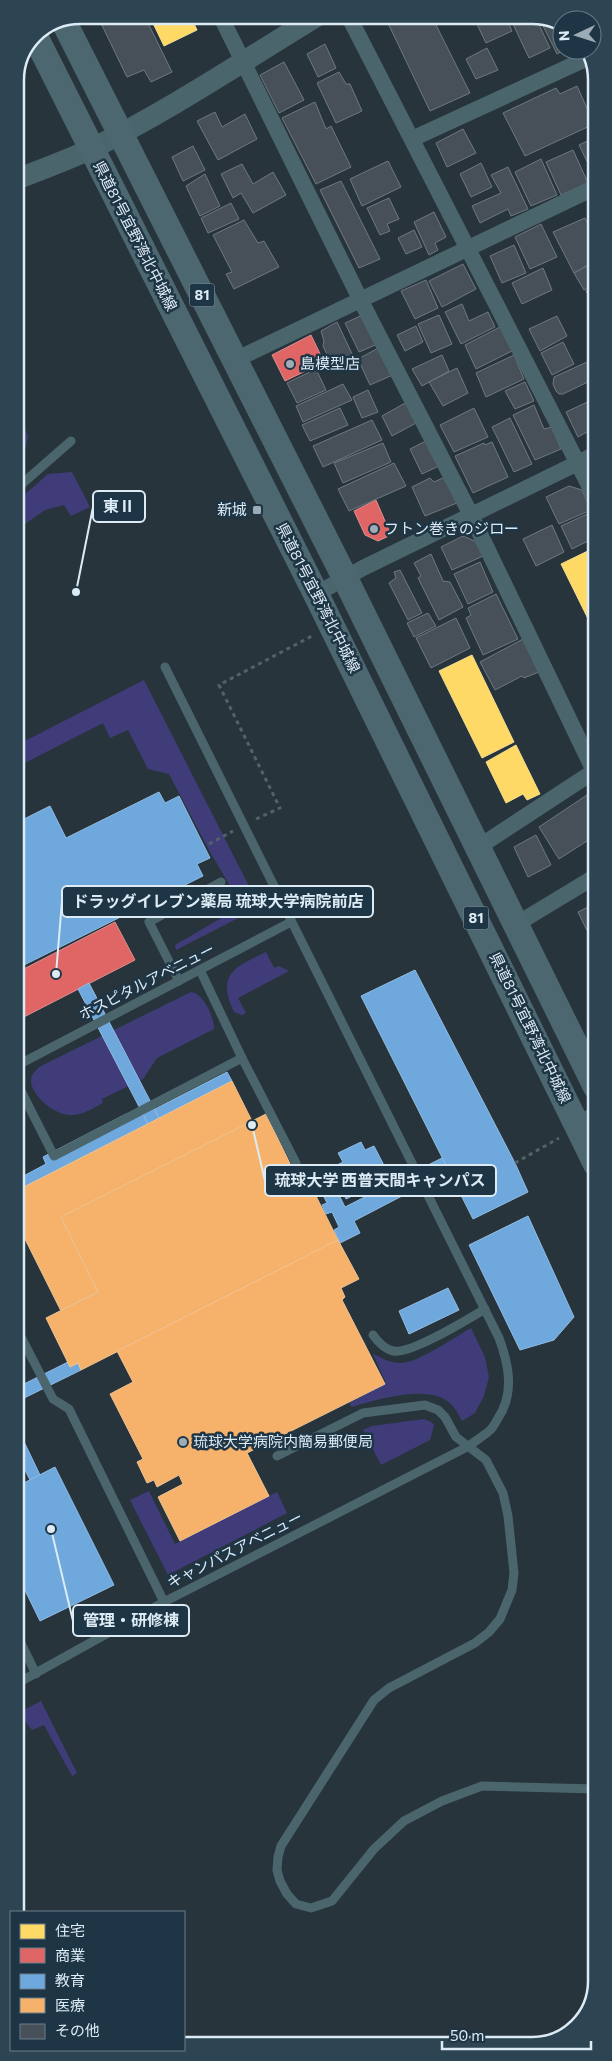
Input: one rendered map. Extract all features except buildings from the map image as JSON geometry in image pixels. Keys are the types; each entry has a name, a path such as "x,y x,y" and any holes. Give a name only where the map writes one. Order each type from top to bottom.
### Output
{"main road":[{"name":"県道81号宜野湾北中城線","path":"66,26 345,578 588,1071"},
{"name":"県道81号宜野湾北中城線","path":"38,42 316,594 588,1122"}],"street":[{"path":"224,24 588,756"},
{"path":"24,176 91,149 120,134 304,24"},
{"path":"353,24 588,483"},
{"path":"412,139 583,60"},
{"path":"235,360 468,247 588,195"},
{"path":"316,594 470,515 588,458"},
{"path":"477,848 588,775"},
{"path":"515,925 588,881"}],"lane":[{"path":"24,482 71,441"},
{"name":"キャンパスアベニュー","path":"24,1680 164,1602 469,1446 490,1432 507,1399 510,1380 506,1358 499,1338 485,1309 165,667"},
{"path":"179,981 149,922 221,882"},
{"name":"ホスピタルアベニュー","path":"24,1062 291,922"},
{"path":"200,970 242,1058 296,1163"},
{"path":"24,1097 54,1156 242,1058"},
{"path":"372,1334 380,1345 394,1352 410,1350 485,1309"},
{"path":"24,1343 53,1399 69,1409 164,1602"},
{"path":"277,1456 364,1413 425,1405 438,1410 445,1417 456,1437 486,1460 503,1493 508,1516 514,1573 512,1590 507,1604 500,1619 489,1632 475,1643 389,1688 374,1700 281,1846 277,1870 287,1894 296,1904 311,1908 332,1901 374,1849 404,1821 442,1801 482,1786 588,1789"},
{"path":"24,1649 36,1674"}],"path":[{"path":"263,816 280,808 219,685 313,635"},
{"path":"515,1162 588,1122"}],"shaded area":[{"path":"24,424 28,437 24,454"},
{"path":"72,472 90,507 71,516 64,505 45,510 24,525 24,495 48,474"},
{"path":"144,680 253,894 246,914 176,950 175,945 242,906 210,852 169,774 148,769 128,730 110,738 103,723 24,763 24,741"},
{"path":"266,952 274,968 279,966 289,971 238,998 246,1013 242,1015 234,1012 227,989 228,980 232,973 245,962"},
{"path":"191,992 204,1001 212,1018 214,1029 157,1058 143,1079 102,1099 103,1103 83,1113 74,1115 58,1112 39,1098 32,1086 31,1078 39,1067"},
{"path":"471,1328 485,1357 489,1377 484,1396 475,1413 462,1421 449,1402 441,1397 428,1394 394,1396 352,1407 349,1403 386,1383 373,1354 395,1363 409,1362 427,1354"},
{"path":"424,1419 434,1425 430,1440 381,1465 363,1430 372,1426"},
{"path":"149,1491 175,1544 277,1492 287,1513 168,1575 130,1500"},
{"path":"41,1701 77,1773 72,1776 44,1725 32,1730 24,1722 24,1710"}],"place":[{"name":"島模型店","path":"290,364"},
{"name":"新城","path":"257,510"},
{"name":"フトン巻きのジロー","path":"374,529"},
{"name":"東Ⅱ","path":"76,592"},
{"name":"ドラッグイレブン薬局 琉球大学病院前店","path":"56,974"},
{"name":"琉球大学 西普天間キャンパス","path":"252,1125"},
{"name":"琉球大学病院内簡易郵便局","path":"183,1442"},
{"name":"管理・研修棟","path":"51,1529"}]}
